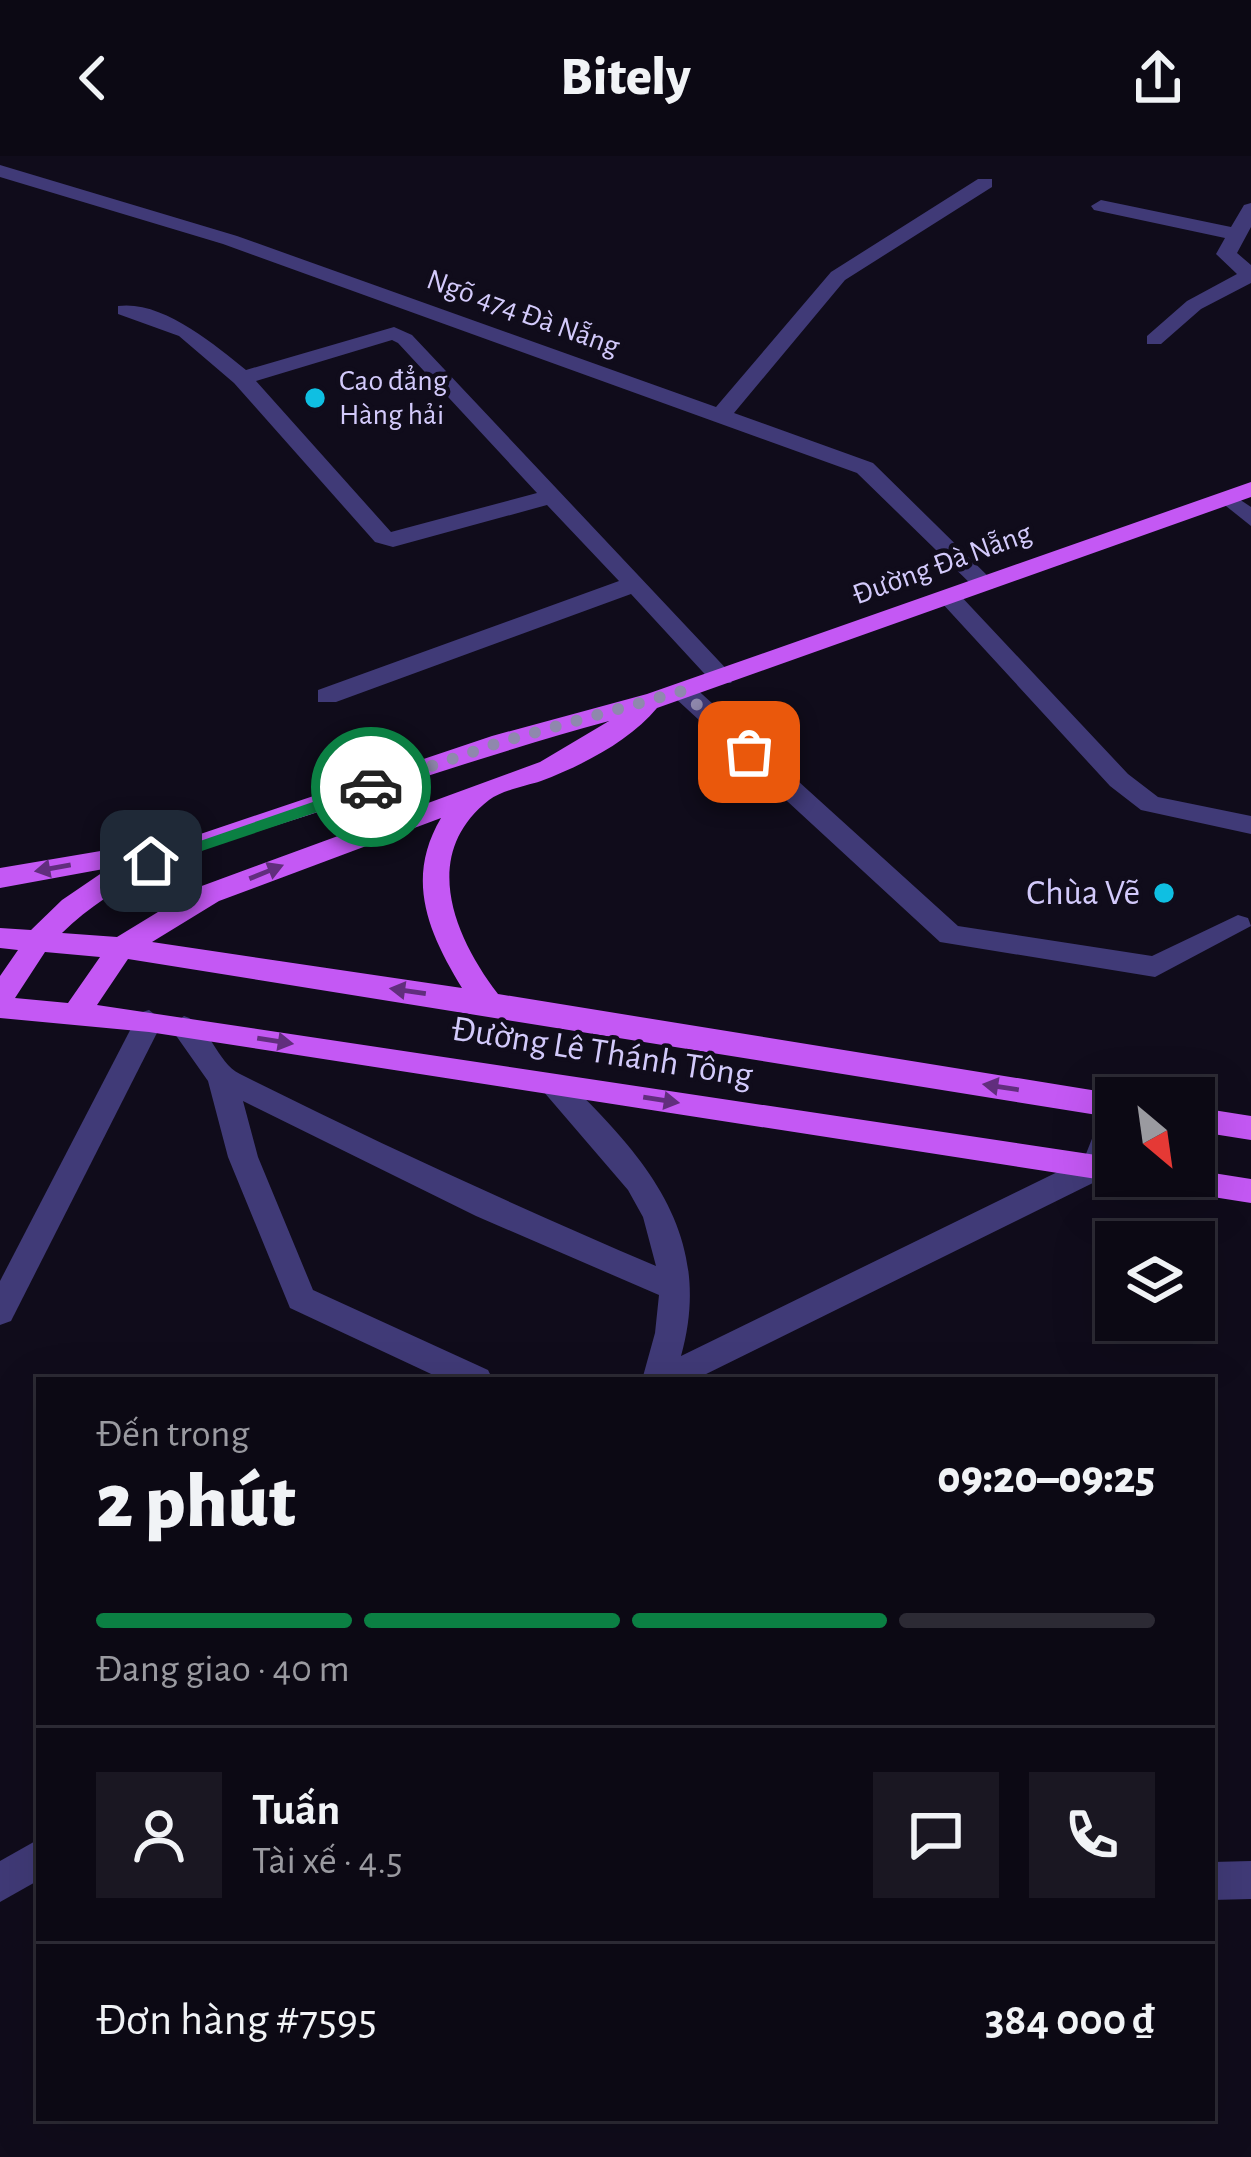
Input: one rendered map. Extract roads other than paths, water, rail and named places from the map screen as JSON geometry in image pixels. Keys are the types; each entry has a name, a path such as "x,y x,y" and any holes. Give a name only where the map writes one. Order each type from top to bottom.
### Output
{"main road":[{"name":"Đường Đà Nẵng","path":"0,998 40,938 112,878 189,845 501,742 682,691 1239,494"},
{"name":"Đường Đà Nẵng","path":"76,1013 121,948 209,894 592,747 655,700"},
{"path":"489,1003 447,942 434,899 434,865 442,833 462,809 500,785"},
{"path":"0,878 189,845"},
{"name":"Đường Lê Thánh Tông","path":"0,938 121,948 489,1003 1095,1104"},
{"name":"Đường Lê Thánh Tông","path":"0,1007 149,1021 1095,1166"},
{"path":"1215,1122 1251,1128"},
{"path":"1215,1185 1251,1190"}],"lane":[{"name":"Ngõ 474 Đà Nẵng","path":"0,171 230,240 865,468 984,584"},
{"path":"721,415 838,276 985,183"},
{"path":"1101,206 1237,234"},
{"path":"1154,340 1194,305 1251,275 1226,254 1251,209"},
{"path":"125,310 186,332 242,378 383,537 393,540 553,496"},
{"path":"242,378 394,333 722,677"},
{"path":"1239,494 1251,519"},
{"path":"327,696 635,584"},
{"path":"949,597 1119,780 1150,804 1251,825"},
{"path":"682,691 950,935 1155,967 1238,925"},
{"path":"0,1312 149,1021"},
{"path":"184,1027 223,1078 243,1157 301,1299 470,1377"},
{"path":"223,1078 487,1207 679,1290"},
{"path":"552,1084 614,1141 654,1205 679,1290 661,1377"},
{"path":"666,1377 1095,1173"},
{"path":"0,1883 36,1860"},
{"path":"1215,1881 1251,1880"}],"place":[{"name":"Cao đẳng Hàng hải","path":"315,398"},
{"name":"Chùa Vẽ","path":"1164,893"}]}
